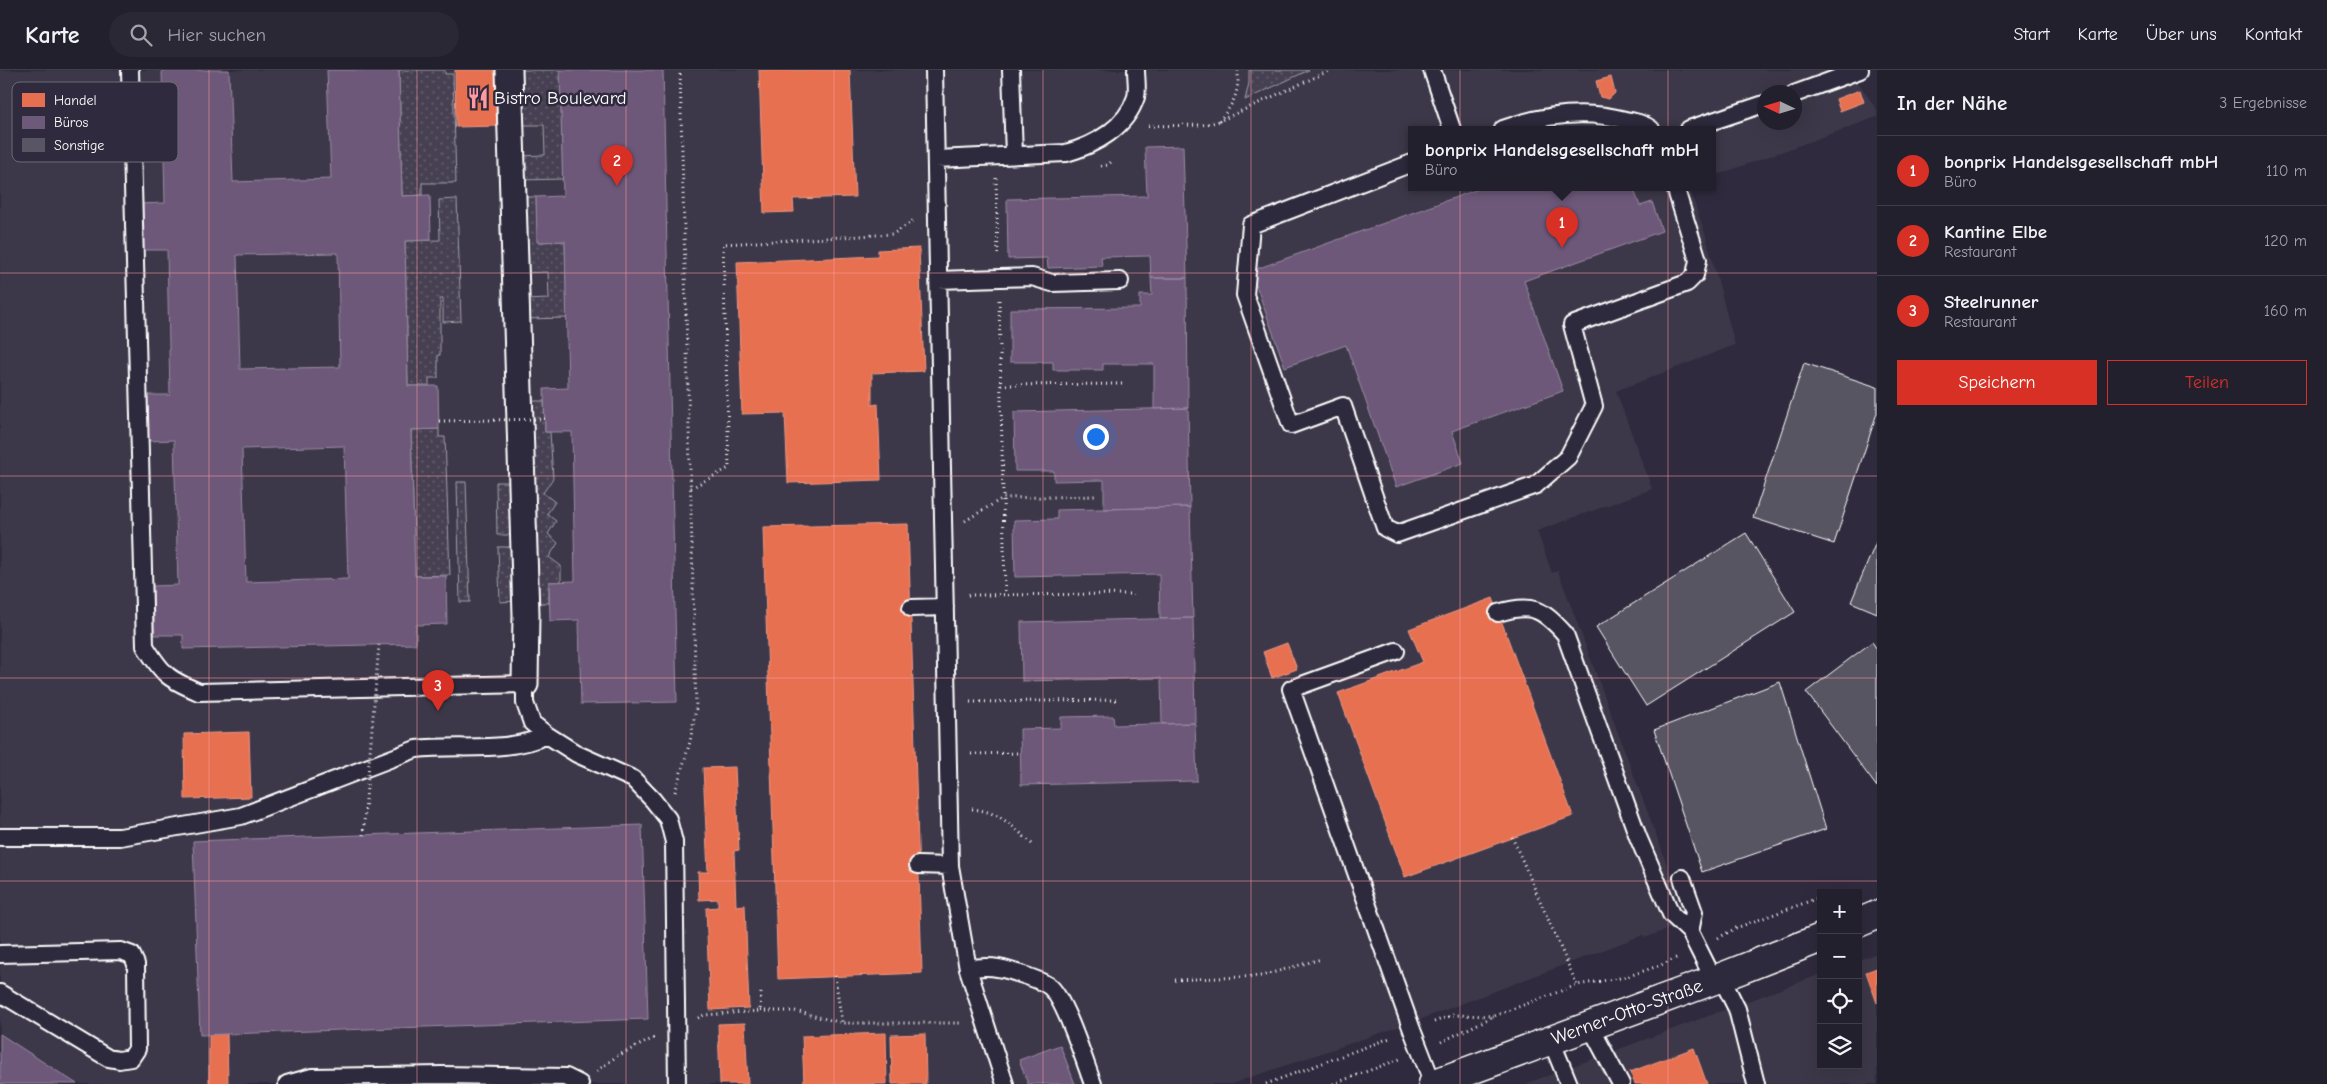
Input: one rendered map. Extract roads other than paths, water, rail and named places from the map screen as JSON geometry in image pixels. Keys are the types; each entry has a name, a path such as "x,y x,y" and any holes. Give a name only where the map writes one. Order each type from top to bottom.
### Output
{"main road":[{"path":"1862,921 1877,915"},
{"name":"Werner-Otto-Straße","path":"1433,1084 1717,979 1817,940"}],"street":[{"path":"508,70 526,604 525,684"}],"lane":[{"path":"934,70 950,866 968,969 1005,1084"},
{"path":"1011,70 1014,155"},
{"path":"936,158 1066,153 1086,147 1106,135 1125,118 1136,96 1136,70"},
{"path":"1432,70 1451,126"},
{"path":"1802,91 1860,70"},
{"path":"1698,126 1757,106"},
{"path":"1515,126 1560,115 1604,114 1646,126"},
{"path":"132,162 145,646 161,672 180,684 199,692 525,684 525,703 532,723 577,754 633,779 654,800 668,819 674,842 677,1084"},
{"path":"1408,165 1251,225 1246,294 1291,425 1343,406 1385,528 1398,534 1536,485 1568,457 1594,406 1572,325 1686,283 1695,275 1698,260 1676,191"},
{"path":"938,280 1032,277 1052,283 1120,281"},
{"path":"911,608 945,601"},
{"path":"1498,613 1517,607 1538,610 1554,621 1565,634 1638,837 1671,914 1690,932 1697,947 1737,1009 1756,1084"},
{"path":"1396,651 1291,688 1412,1030 1433,1084"},
{"path":"0,837 120,837 242,816 416,749 440,746 513,746 531,743 547,735"},
{"path":"918,866 950,866"},
{"path":"1682,878 1694,912 1690,932"},
{"path":"0,954 121,951 132,955 136,964 137,1049 131,1058 119,1060 108,1058 0,993"},
{"path":"968,969 983,966 999,967 1030,977 1050,987 1061,1004 1093,1084"},
{"path":"1590,1026 1621,1084"},
{"path":"1551,1040 1569,1084"},
{"path":"288,1084 312,1077 442,1075 566,1077 580,1084"}],"place":[{"name":"Bistro Boulevard","path":"478,98"},
{"name":"Kantine Elbe","path":"617,186"},
{"name":"bonprix Handelsgesellschaft mbH","path":"1562,248"},
{"name":"Steelrunner","path":"438,711"}]}
